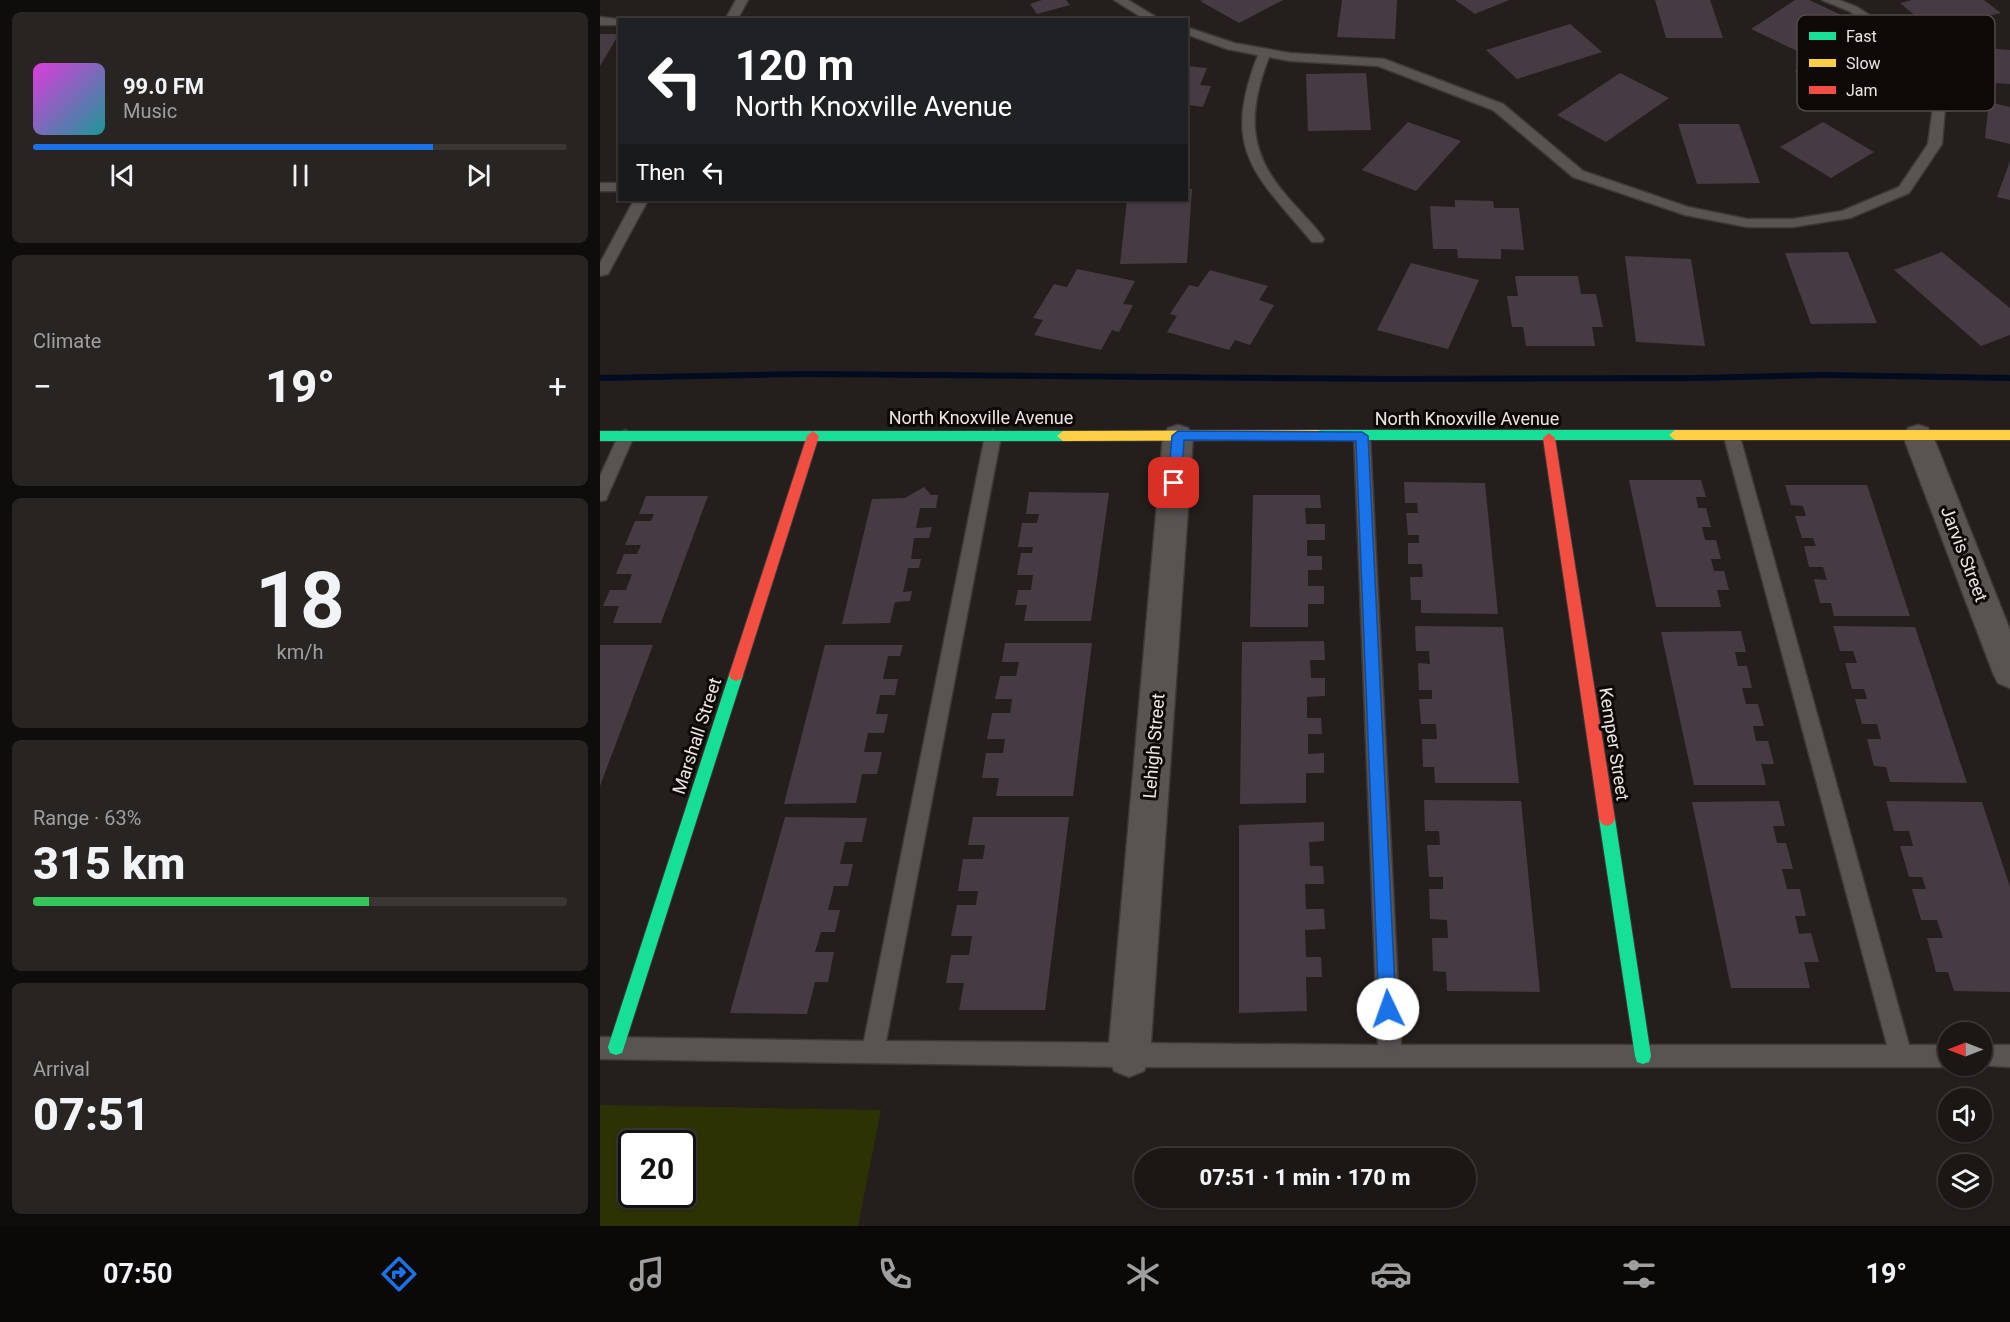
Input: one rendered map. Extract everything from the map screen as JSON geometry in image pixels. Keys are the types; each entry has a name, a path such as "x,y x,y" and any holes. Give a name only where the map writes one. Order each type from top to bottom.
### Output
{"street":[{"name":"North Knoxville Avenue","path":"600,436 1549,438 2010,435"},
{"name":"Marshall Street","path":"608,1048 813,436"},
{"name":"Lehigh Street","path":"1129,1056 1178,436"},
{"name":"Jarvis Street","path":"1918,436 2010,673"},
{"name":"Kemper Street","path":"1549,438 1643,1056"}],"lane":[{"path":"732,18 742,0"},
{"path":"1120,0 1152,18"},
{"path":"1828,0 1853,9 1862,15"},
{"path":"600,21 618,21"},
{"path":"1188,31 1231,46 1290,57 1380,62 1498,107 1578,174 1685,211 1746,224 1793,224 1845,215 1904,190 1935,144 1939,111"},
{"path":"1264,52 1252,82 1248,109 1249,138 1260,171 1317,239"},
{"path":"600,187 618,187"},
{"path":"600,271 603,271 640,201"},
{"path":"600,495 626,436"},
{"path":"873,1052 993,436"},
{"path":"1362,436 1390,1056"},
{"path":"1732,436 1901,1056"},
{"path":"608,1048 1129,1056 1938,1056"},
{"path":"1992,1056 2010,1056"}],"green space":[{"path":"600,1105 881,1110 858,1226 600,1226"}],"building":[{"path":"1042,0 1066,0 1070,5 1037,14 1030,4"},
{"path":"1283,0 1239,23 1200,1"},
{"path":"1342,0 1397,0 1395,39 1337,37"},
{"path":"1455,0 1509,0 1475,14"},
{"path":"1655,0 1710,0 1723,38 1666,38"},
{"path":"1795,0 1809,0 1841,15 1797,15 1797,51 1751,29"},
{"path":"1912,0 1984,0 2001,13 1914,15 1900,3"},
{"path":"1570,24 1602,52 1517,79 1486,50"},
{"path":"600,34 618,34 618,36 600,66"},
{"path":"1995,49 2010,50 2010,84 1995,83"},
{"path":"1188,66 1207,68 1200,85 1211,86 1203,107 1189,105 1188,107"},
{"path":"1366,73 1371,130 1308,131 1306,74"},
{"path":"1620,73 1669,98 1606,142 1557,115"},
{"path":"1995,103 2010,107 2010,144 1985,138 1988,111 1995,111"},
{"path":"1408,122 1461,141 1416,191 1362,170"},
{"path":"1823,122 1874,152 1831,178 1780,147"},
{"path":"1678,124 1739,124 1760,183 1697,184"},
{"path":"2010,161 2010,200 1997,197"},
{"path":"1188,189 1192,189 1187,263 1120,264 1127,201 1188,201"},
{"path":"1455,200 1493,201 1494,208 1519,208 1524,250 1501,249 1501,259 1458,258 1457,249 1433,249 1430,206 1455,207"},
{"path":"1848,252 1877,323 1811,324 1785,253"},
{"path":"1942,252 2010,308 2010,335 1981,346 1894,270"},
{"path":"1625,256 1691,259 1705,346 1636,342"},
{"path":"1411,263 1479,280 1448,349 1377,330"},
{"path":"1077,269 1135,281 1123,304 1133,305 1119,332 1112,330 1101,350 1034,335 1043,320 1033,318 1054,284 1067,287"},
{"path":"1210,270 1268,286 1259,300 1274,305 1250,345 1235,340 1229,350 1167,332 1177,316 1170,314 1189,285 1198,287"},
{"path":"1515,276 1578,276 1581,294 1596,294 1603,327 1592,327 1595,346 1526,346 1523,327 1512,327 1507,296 1518,296"},
{"path":"1629,480 1701,480 1706,497 1696,497 1698,508 1706,508 1711,527 1702,527 1705,540 1716,540 1721,559 1711,559 1714,571 1724,571 1729,590 1717,590 1721,607 1656,607"},
{"path":"1404,482 1485,483 1498,614 1421,613 1421,600 1411,600 1410,577 1423,577 1422,564 1408,564 1408,543 1419,543 1419,535 1408,535 1406,513 1418,513 1417,503 1405,503"},
{"path":"1785,485 1867,485 1910,616 1834,616 1831,603 1820,603 1814,579 1827,580 1823,567 1809,567 1804,546 1816,546 1813,538 1802,538 1795,516 1806,516 1803,506 1791,505"},
{"path":"924,487 931,495 938,495 936,508 920,508 916,528 932,527 929,538 914,538 911,559 921,559 919,568 908,568 903,592 912,591 910,601 895,602 890,623 842,624 872,499 905,498"},
{"path":"1029,492 1109,493 1091,621 1024,621 1027,605 1015,605 1018,590 1031,590 1033,575 1017,575 1021,553 1032,553 1033,547 1018,547 1022,523 1037,523 1039,514 1026,514"},
{"path":"1253,495 1320,495 1321,508 1305,508 1306,524 1325,524 1325,540 1307,540 1307,556 1322,556 1322,570 1308,570 1308,586 1324,586 1324,604 1308,604 1308,627 1250,627"},
{"path":"646,496 708,496 661,623 613,623 619,606 603,606 610,590 626,590 632,574 616,574 624,554 637,554 641,545 625,545 635,521 651,521 654,514 639,514"},
{"path":"1415,626 1503,627 1519,783 1435,783 1434,767 1423,767 1422,739 1437,739 1436,724 1421,724 1419,699 1432,699 1432,690 1419,690 1418,663 1430,664 1429,651 1416,651"},
{"path":"1833,626 1915,627 1967,783 1890,782 1886,767 1874,766 1867,739 1881,739 1877,724 1862,724 1855,699 1867,699 1864,689 1852,689 1845,663 1857,663 1853,651 1840,651"},
{"path":"1741,631 1746,652 1735,652 1738,666 1747,666 1752,688 1742,688 1746,704 1758,704 1764,726 1753,726 1756,741 1768,741 1774,764 1761,764 1766,785 1694,785 1661,632"},
{"path":"1324,641 1325,660 1310,660 1311,678 1325,678 1325,696 1307,697 1307,718 1321,718 1322,734 1308,734 1308,754 1324,753 1324,773 1306,773 1306,803 1240,804 1242,642"},
{"path":"1005,643 1092,643 1073,796 996,796 999,778 982,778 986,753 1003,753 1005,739 987,739 992,713 1010,713 1012,699 995,699 1000,676 1016,676 1019,662 1002,662"},
{"path":"600,645 653,645 600,786"},
{"path":"825,645 903,645 900,656 888,656 883,679 898,679 895,695 880,695 876,714 888,714 884,733 868,733 864,752 882,752 877,774 862,774 856,803 784,804"},
{"path":"1424,800 1521,801 1540,992 1447,991 1446,972 1433,971 1432,938 1448,938 1447,920 1430,919 1429,889 1443,889 1443,877 1429,877 1427,845 1440,845 1439,831 1425,831"},
{"path":"1779,801 1785,826 1773,826 1777,843 1786,843 1793,869 1782,869 1787,889 1800,889 1806,916 1795,916 1799,934 1811,933 1819,962 1804,962 1810,988 1731,988 1692,802"},
{"path":"1886,801 1982,802 2010,887 2010,992 1954,991 1948,972 1936,972 1927,938 1943,938 1937,920 1921,920 1912,889 1926,889 1922,877 1909,877 1900,846 1913,846 1909,831 1894,831"},
{"path":"785,817 867,818 862,842 845,842 840,864 853,864 848,886 834,886 828,910 840,910 835,932 821,932 815,952 834,952 828,982 815,982 807,1014 730,1013"},
{"path":"973,817 1069,817 1045,1010 959,1010 964,983 946,983 951,955 969,955 972,936 951,936 957,905 976,905 978,891 958,891 963,859 983,859 985,845 968,845"},
{"path":"1324,822 1324,841 1309,842 1310,866 1323,866 1324,884 1305,884 1306,909 1324,909 1325,929 1305,930 1306,957 1321,957 1322,977 1306,977 1307,1011 1239,1013 1239,825"}],"waterway":[{"path":"600,378 806,374 1391,379 1697,378 1824,375 2010,378"}],"traffic: fast":[{"path":"1319,435 1675,435"},
{"path":"600,436 1063,436"},
{"path":"616,1047 736,675"},
{"path":"1607,819 1643,1056"}],"traffic: slow":[{"path":"1063,436 1319,435"},
{"path":"1675,435 2010,435"}],"traffic: jam":[{"path":"736,675 813,436"},
{"path":"1549,438 1607,819"}],"route":[{"path":"1174,483 1178,436 1362,436 1388,1009"}]}
